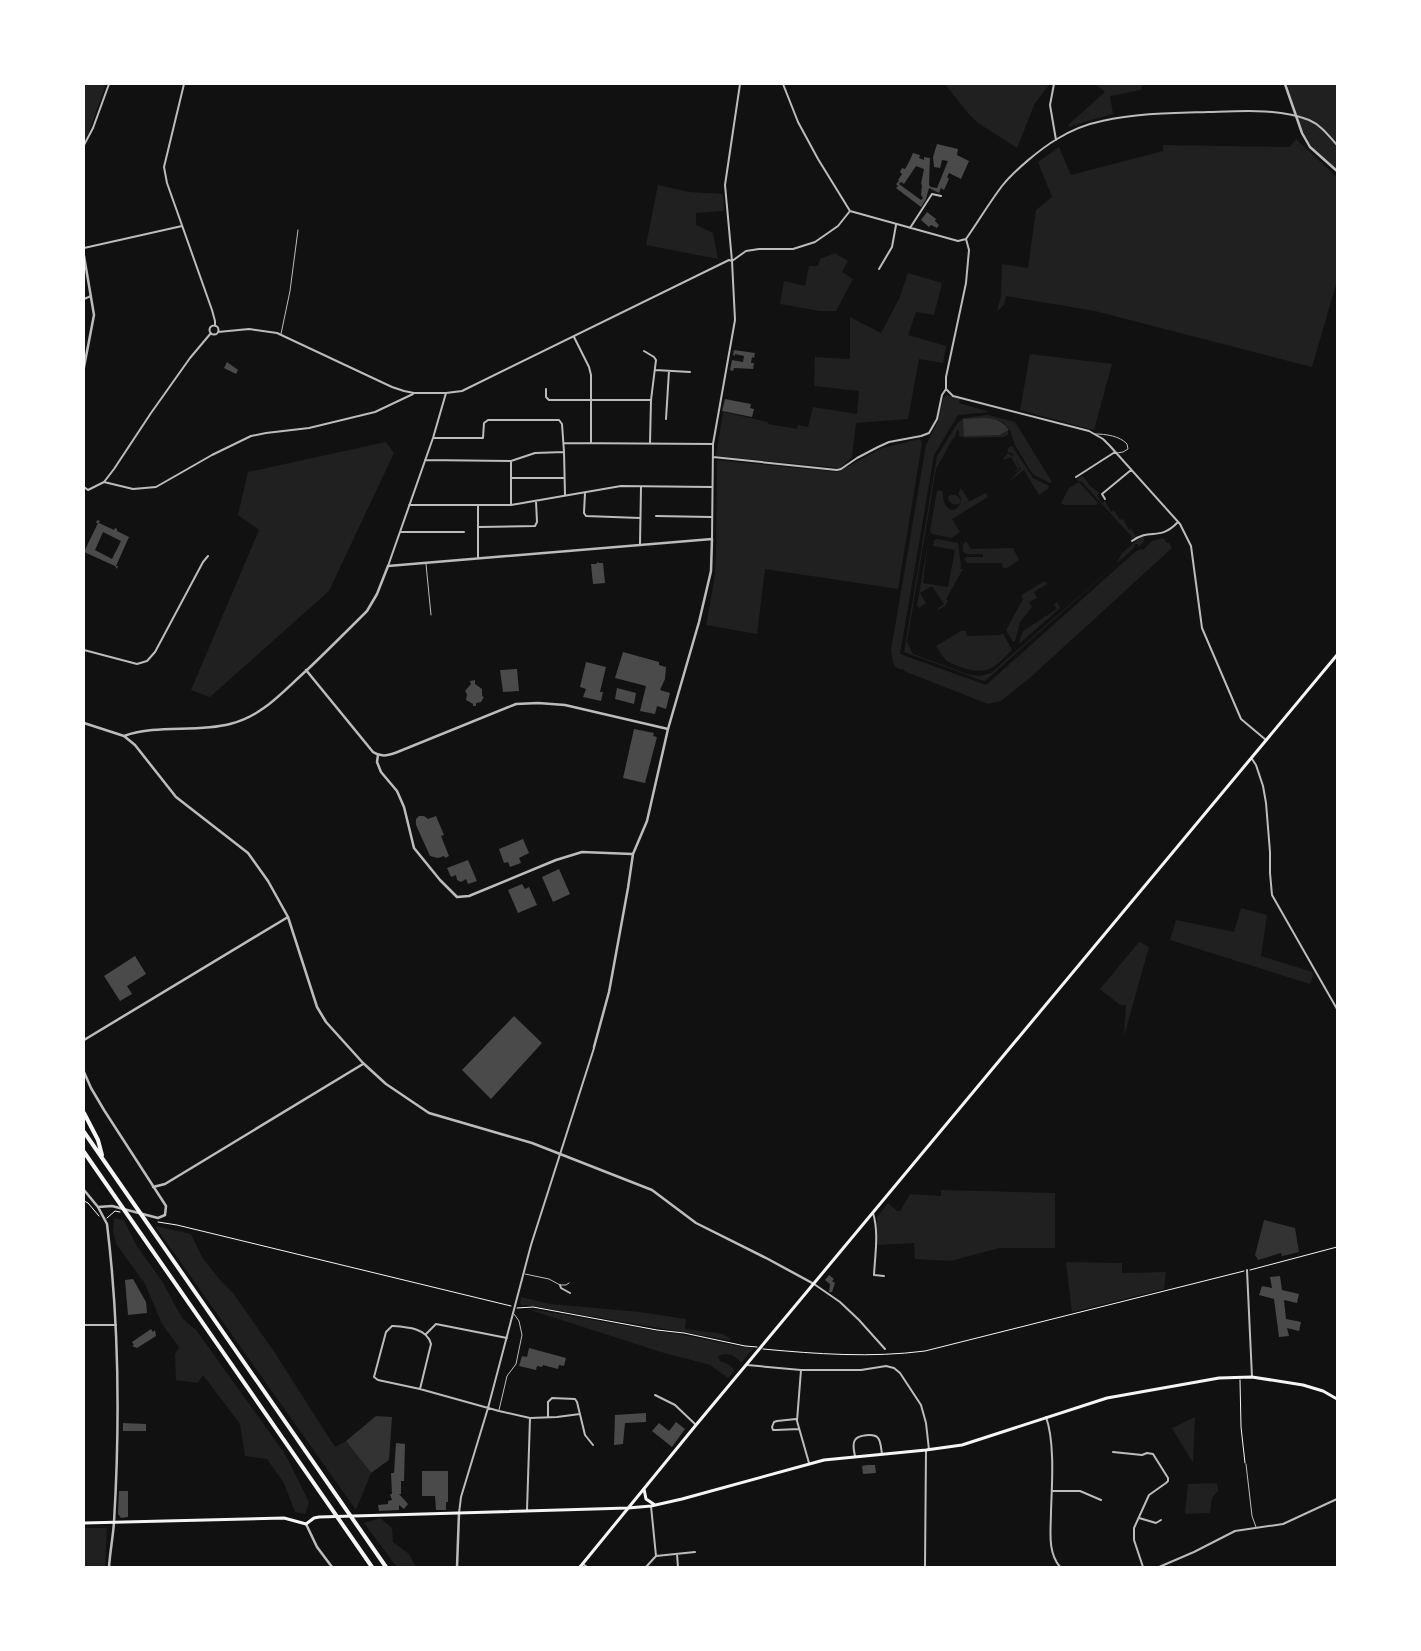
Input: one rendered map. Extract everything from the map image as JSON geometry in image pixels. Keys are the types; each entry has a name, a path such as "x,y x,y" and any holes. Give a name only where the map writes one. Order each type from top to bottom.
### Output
{"highway":[{"path":"84,1114 98,1140 103,1160"},
{"path":"84,1132 386,1567"},
{"path":"84,1152 372,1567"},
{"path":"84,1159 93,1166"}],"main road":[{"path":"581,1566 696,1425 1337,655"},
{"path":"84,1523 284,1518 306,1524 319,1517 459,1513 617,1512 733,1486 824,1460 962,1445 1107,1398 1180,1384 1219,1378 1252,1377 1303,1385 1323,1391 1337,1399"},
{"path":"644,1489 646,1499 653,1505"},
{"path":"617,1512 618,1520"}],"street":[{"path":"84,145 93,128 109,84"},
{"path":"184,84 164,167 167,183 212,310 215,326 219,329 218,332"},
{"path":"457,1567 461,1497 488,1408 535,1232 594,1047 608,992 633,854 647,821 668,729 699,622 711,572 713,444 735,320 725,185 740,84"},
{"path":"783,84 802,129 818,159 850,210 958,240 966,239 1010,177 1056,140 1100,121 1131,116 1266,111 1296,116 1316,124 1337,145"},
{"path":"1054,84 1050,105 1056,140"},
{"path":"1285,84 1296,116 1310,147 1337,171"},
{"path":"910,228 932,194 941,196"},
{"path":"211,333 216,334 218,332 249,329 281,334 392,387 414,394 446,393 462,390 729,260 732,261 746,251 793,249 815,242 838,226 850,210"},
{"path":"879,269 892,247 896,224"},
{"path":"84,248 182,226"},
{"path":"712,457 837,470 889,442 926,434 936,419 942,395 946,389 946,377 966,282 969,250 966,239"},
{"path":"84,256 94,315 84,366"},
{"path":"84,299 92,296"},
{"path":"84,487 88,490 104,482 156,405 190,358 211,333 210,328 215,326"},
{"path":"574,336 590,371 591,443"},
{"path":"644,352 655,358 651,400 650,443"},
{"path":"655,370 690,372"},
{"path":"666,419 669,371"},
{"path":"546,389 546,397 549,400 651,400"},
{"path":"946,389 953,396 1095,434 1103,439 1115,452 1178,522 1187,536 1191,546 1202,628 1240,718 1266,740"},
{"path":"124,736 137,732 209,728 229,725 248,718 268,706 367,611 377,594 388,566 433,438 446,393"},
{"path":"104,482 133,489 152,488 212,455 252,436 310,428 375,412 414,394"},
{"path":"433,438 483,438 485,421 489,420 560,420 564,443 566,496"},
{"path":"564,443 713,444"},
{"path":"425,460 511,461 535,453 564,452"},
{"path":"1076,477 1115,452"},
{"path":"511,461 511,505"},
{"path":"1105,499 1102,494 1131,470"},
{"path":"511,478 564,478"},
{"path":"409,505 511,505 618,486 712,487"},
{"path":"640,486 640,544"},
{"path":"585,492 584,513 586,516 640,518"},
{"path":"478,527 535,526 536,501"},
{"path":"478,505 478,558"},
{"path":"656,516 712,516"},
{"path":"1132,541 1140,535 1160,535 1170,530 1178,522"},
{"path":"400,532 464,532"},
{"path":"388,566 712,539"},
{"path":"84,650 136,664 147,661 155,652 208,556"},
{"path":"306,670 373,752 378,755 387,756 516,704 565,705 668,729"},
{"path":"84,723 124,736 135,745 176,797 248,853 268,881 288,917 317,1007 326,1022 363,1063 386,1084 430,1113 532,1144 652,1190 696,1223 814,1284 840,1302 885,1349"},
{"path":"378,755 376,762 381,772 397,792 404,807 414,848 440,880 457,897 469,896 556,860 582,852 633,854"},
{"path":"1252,758 1263,786 1266,804 1272,896 1337,1009"},
{"path":"84,1040 288,917"},
{"path":"153,1187 165,1184 363,1063"},
{"path":"84,1072 90,1088 166,1206 165,1215 158,1218 112,1206 98,1207"},
{"path":"84,1190 98,1207 107,1224 116,1324 117,1428 114,1522 109,1567"},
{"path":"873,1213 876,1248 874,1275 884,1276"},
{"path":"1247,1270 1252,1377"},
{"path":"560,1285 561,1288 570,1294"},
{"path":"84,1325 116,1324"},
{"path":"426,1334 436,1324 507,1338"},
{"path":"420,1389 431,1344 429,1337 422,1332 392,1326 386,1332 374,1377 378,1380 530,1418 580,1414"},
{"path":"747,1365 801,1370 861,1370 886,1366 894,1368 904,1378 921,1404 926,1423 925,1567"},
{"path":"801,1370 797,1419 809,1464"},
{"path":"655,1395 675,1405 696,1425"},
{"path":"548,1417 548,1402 552,1398 575,1399 585,1435 592,1445"},
{"path":"1046,1417 1050,1429 1051,1546 1055,1561 1060,1567"},
{"path":"528,1512 530,1418"},
{"path":"797,1419 777,1421 774,1422 772,1427 773,1430 799,1428"},
{"path":"855,1456 853,1443 859,1436 877,1436 880,1440 882,1454"},
{"path":"1114,1452 1142,1455 1152,1454 1168,1478 1166,1484 1150,1495 1134,1528 1134,1540 1143,1567"},
{"path":"1052,1492 1080,1491 1101,1500"},
{"path":"1159,1567 1235,1531 1283,1524 1337,1499"},
{"path":"653,1505 656,1556"},
{"path":"1139,1518 1156,1524 1161,1520"},
{"path":"306,1524 318,1548 332,1567"},
{"path":"646,1567 656,1556 695,1552"},
{"path":"677,1554 678,1567"},
{"path":"581,1566 587,1567"}],"lane":[{"path":"281,334 290,291 298,230"},
{"path":"1095,434 1122,439 1128,444 1126,451 1115,452"},
{"path":"426,563 431,615"},
{"path":"524,1274 549,1279 560,1285 569,1283"},
{"path":"499,1411 505,1382 511,1368 516,1364 522,1335 519,1321 513,1314"},
{"path":"1246,1464 1252,1516 1256,1528"}],"path":[{"path":"115,1211 124,1213"},
{"path":"151,1220 177,1224 515,1307 533,1307 657,1330 684,1333 745,1346 754,1346 764,1350 861,1356 891,1355 925,1350 1337,1247"},
{"path":"1240,1377 1243,1454 1246,1464"}],"shaded area":[{"path":"84,84 106,84 86,140 84,139"},
{"path":"945,84 1051,84 1035,103 1017,148 978,123"},
{"path":"1095,84 1142,84 1141,90 1110,96 1113,114 1070,127 1068,125 1105,92"},
{"path":"1287,84 1337,84 1337,169 1314,148 1304,134"},
{"path":"1296,139 1337,177 1337,281 1312,367 1095,311 1006,296 1004,305 997,311 1001,296 1002,264 1028,268 1036,210 1052,197 1038,162 1059,147 1071,175 1163,151 1163,145 1290,147"},
{"path":"658,185 689,192 723,194 724,211 696,213 696,225 713,233 718,259 646,245"},
{"path":"835,253 848,261 842,272 853,279 836,311 820,311 780,304 784,281 805,286 809,266 818,266 820,259"},
{"path":"908,273 942,283 934,315 916,312 908,335 946,346 943,363 919,359 908,419 856,423 852,457 840,468 716,456 723,412 768,422 768,424 797,429 798,425 808,427 813,407 857,414 859,391 814,386 815,357 850,359 850,317 881,333 899,299"},
{"path":"1030,354 1112,364 1094,430 1020,410"},
{"path":"946,395 960,399 959,403 990,412 958,415 934,455 900,654 986,685 1135,552 1143,550 1152,541 1163,538 1172,548 1032,676 1001,701 988,704 897,668 892,658 891,650 926,445 938,421 943,399"},
{"path":"988,415 1015,422 1052,482 1050,483 1034,475 1015,445 1010,430 1003,422 992,419 963,419 1000,435 1008,431 1008,435 1004,437 965,438 959,436 959,430 957,430 955,437 936,469 907,642 913,654 970,675 980,676 991,673 1117,563 1122,553 1141,537 1144,537 1144,541 1139,547 1138,544 1135,544 1134,548 984,681 904,652 937,456 957,424 963,418"},
{"path":"963,419 995,419 1009,430 1000,435 964,436"},
{"path":"920,439 922,443 898,589 765,569 757,634 706,625 714,581 716,556 717,460 838,472 882,448"},
{"path":"386,442 394,453 329,591 210,697 191,690 259,530 238,515 248,472"},
{"path":"1012,446 1033,478 1049,486 1048,489 1039,495 1024,470 1009,481 1021,469 1016,459 1020,469 1016,472 1018,469 1011,457 1003,459 1008,453 1014,457 1012,453 1008,452 1008,448"},
{"path":"1083,476 1089,485 1100,493 1097,495 1102,503 1105,501 1111,512 1114,510 1120,520 1123,519 1129,530 1131,529 1136,536 1130,540 1132,537 1081,481 1078,481 1077,479"},
{"path":"1079,482 1098,503 1096,505 1065,505 1061,503 1069,488"},
{"path":"961,488 969,501 962,505 986,493 988,497 952,519 960,532 952,538 932,534 930,531 937,491 943,492 945,503 948,508 953,510 961,503 953,504 948,497 954,495 961,502 958,494"},
{"path":"934,540 958,543 960,569 963,569 946,599 948,601 945,606 938,610 944,604 932,586 920,593 926,603 919,608 917,605 928,543 923,583 948,587 955,550 933,546"},
{"path":"966,541 971,549 1013,548 1019,560 1007,568 1003,568 1002,563 967,563 964,559 967,557 983,557 983,554 967,554 963,552 963,545"},
{"path":"1045,581 1047,584 1034,592 1037,598 1029,602 1032,607 1020,622 1015,641 1013,642 1006,630 1023,599 1021,597"},
{"path":"1057,602 1060,608 1019,644 1023,631 1057,609 1054,604"},
{"path":"961,631 966,631 967,636 1000,635 1003,633 1012,650 996,665 986,670 972,670 953,664 947,661 936,646"},
{"path":"1241,908 1267,915 1261,956 1312,972 1313,976 1310,984 1170,940 1176,920 1234,932"},
{"path":"1139,942 1149,947 1124,1036 1126,1005 1120,1005 1100,989"},
{"path":"941,1190 1055,1193 1055,1248 999,1248 951,1261 915,1259 914,1243 877,1245 877,1217 888,1203 897,1211 900,1211 910,1194 941,1196"},
{"path":"114,1218 124,1220 136,1245 162,1281 182,1318 196,1330 285,1454 309,1502 305,1514 295,1512 284,1483 267,1459 245,1456 240,1424 203,1375 198,1383 176,1380 175,1354 179,1347 162,1324 145,1284 117,1245 113,1232"},
{"path":"1264,1220 1295,1228 1299,1252 1282,1256 1281,1253 1258,1260 1255,1255"},
{"path":"155,1226 191,1234 202,1257 233,1293 275,1353 335,1447 346,1441 371,1473 356,1510"},
{"path":"1066,1262 1122,1263 1122,1273 1166,1272 1164,1289 1072,1312"},
{"path":"521,1297 550,1304 640,1312 686,1319 685,1329 723,1334 731,1339 523,1306 520,1304"},
{"path":"527,1309 754,1348 741,1363 731,1355 718,1356 720,1361 732,1367 734,1371 728,1378 710,1365 661,1352"},
{"path":"376,1416 392,1417 389,1460 371,1473 346,1441"},
{"path":"1195,1417 1193,1463 1172,1428"},
{"path":"1217,1483 1218,1491 1212,1498 1210,1513 1185,1514 1188,1484"},
{"path":"380,1518 392,1528 393,1542 409,1554 416,1567 397,1567 364,1523"},
{"path":"84,1528 107,1528 105,1567 84,1567"}],"building":[{"path":"937,144 958,149 957,155 969,161 961,179 949,173 947,177 949,179 944,190 941,188 939,193 929,188 926,199 921,207 896,188 898,186 896,184 902,174 900,172 902,168 905,169 913,153 920,155 919,158 924,160 924,157 930,158 929,185 937,188 948,161 942,160 940,168 934,167 933,157","holes":["916,166 924,169 921,184 921,195 923,198 921,200 899,184 901,182 904,184"]},
{"path":"927,212 936,219 935,221 939,225 937,228 931,225 929,227 921,220"},
{"path":"734,350 755,353 751,363 754,363 753,369 734,368 733,371 730,370 732,360 743,362 744,356 733,355"},
{"path":"227,362 238,370 236,374 224,368"},
{"path":"725,399 751,404 750,408 754,409 752,417 722,411"},
{"path":"97,520 100,521 99,523 114,530 115,528 129,537 116,566 118,566 117,569 115,566 84,552 98,523 96,523","holes":["103,532 121,541 112,559 95,550"]},
{"path":"603,563 605,583 593,584 591,564"},
{"path":"623,652 659,662 659,665 666,667 665,679 660,690 670,693 666,709 657,706 655,714 640,711 646,686 615,678"},
{"path":"586,662 606,667 600,692 603,692 601,701 583,697 586,689 580,687"},
{"path":"517,669 519,691 503,692 500,670"},
{"path":"475,680 475,684 482,689 482,696 484,697 481,702 473,706 473,704 466,700 467,694 465,691 471,684 470,681"},
{"path":"617,688 636,693 634,704 615,699"},
{"path":"634,729 654,733 653,736 657,737 645,783 623,778"},
{"path":"419,816 424,816 428,819 436,816 444,835 441,836 449,856 438,858 430,856 416,825 416,819"},
{"path":"523,839 529,853 519,858 521,863 510,867 508,862 504,863 499,849"},
{"path":"468,860 477,881 468,884 466,879 461,882 457,880 456,875 451,877 447,868"},
{"path":"559,869 570,894 553,902 542,877"},
{"path":"522,884 525,889 529,887 537,905 518,913 508,890"},
{"path":"135,956 146,974 127,986 132,994 120,1001 104,976"},
{"path":"514,1016 542,1043 491,1099 462,1070"},
{"path":"829,1275 834,1279 832,1281 835,1283 832,1292 829,1292 830,1284 825,1280"},
{"path":"1280,1276 1282,1290 1299,1294 1297,1303 1284,1300 1286,1319 1301,1322 1299,1331 1287,1328 1289,1336 1279,1337 1274,1299 1259,1295 1262,1286 1272,1288 1270,1277"},
{"path":"133,1279 146,1302 147,1313 128,1315 125,1280"},
{"path":"151,1329 153,1332 155,1330 156,1336 137,1348 132,1346 134,1345 132,1342"},
{"path":"529,1348 566,1358 564,1366 559,1365 558,1369 543,1365 542,1367 537,1366 536,1370 519,1366 522,1356 527,1357"},
{"path":"646,1413 646,1422 625,1423 623,1444 614,1445 615,1415"},
{"path":"676,1422 685,1429 672,1447 652,1431 659,1423 669,1431"},
{"path":"123,1423 146,1424 146,1431 123,1431"},
{"path":"396,1443 405,1444 404,1481 401,1481 401,1494 399,1494 408,1504 404,1509 399,1505 399,1510 379,1511 378,1505 388,1504 388,1501 392,1500 390,1494 392,1494 391,1473 394,1473"},
{"path":"875,1465 876,1473 863,1474 862,1466"},
{"path":"422,1471 448,1471 448,1502 446,1502 446,1510 436,1510 435,1496 422,1496"},
{"path":"119,1491 128,1491 128,1517 121,1518 118,1514"}]}
